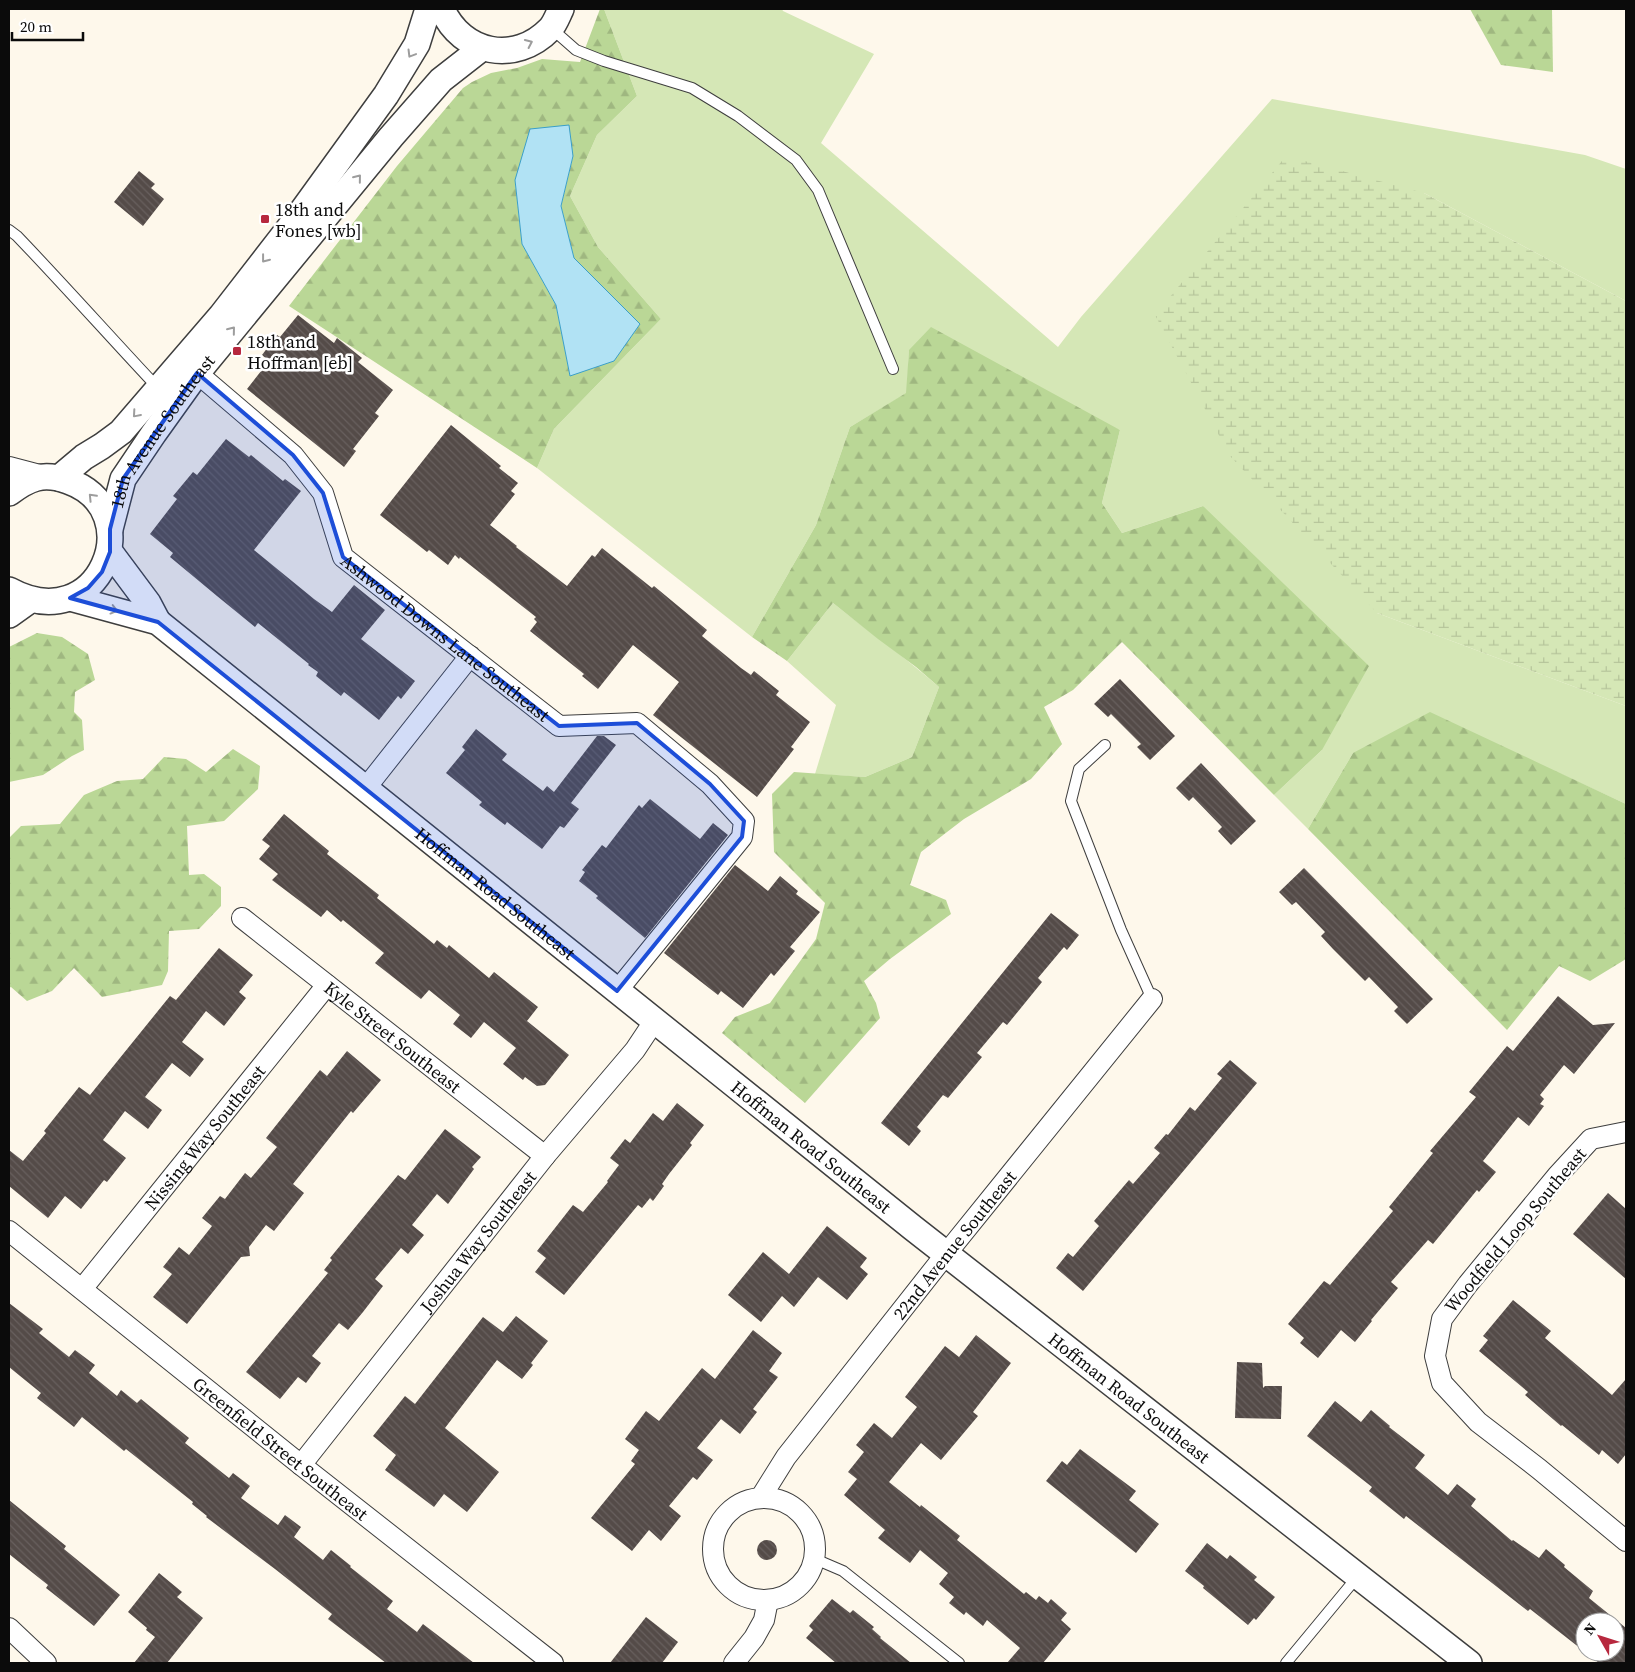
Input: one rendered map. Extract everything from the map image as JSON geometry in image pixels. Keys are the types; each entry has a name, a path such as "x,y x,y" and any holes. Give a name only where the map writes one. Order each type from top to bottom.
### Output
{"street":[{"name":"18th Avenue Southeast","path":"53,477 102,446 120,432 221,316 297,218 386,95 416,44 428,9"},
{"path":"442,9 448,22 463,38 482,48 507,51 531,44 556,18"},
{"name":"18th Avenue Southeast","path":"70,598 88,588 102,572 123,479 197,373 391,137 441,80 482,48"},
{"name":"Ashwood Downs Lane Southeast","path":"197,373 293,456 323,493 343,557 559,726 637,723 710,784 744,821 742,837 617,990"},
{"path":"9,467 53,477"},
{"path":"9,493 23,482 35,478 53,477"},
{"name":"Hoffman Road Southeast","path":"53,477 78,484 93,496 104,511 110,541 158,622 913,1228 1469,1663"},
{"path":"9,615 19,595 50,602 70,598"},
{"name":"Hoffman Road Southeast","path":"70,598 158,622"},
{"path":"365,789 470,656"},
{"name":"Kyle Street Southeast","path":"242,918 545,1156"},
{"name":"Nissing Way Southeast","path":"82,1289 327,985"},
{"name":"22nd Avenue Southeast","path":"761,1498 786,1457 946,1254 1152,999"},
{"name":"Joshua Way Southeast","path":"301,1465 545,1156 635,1050 655,1020"},
{"name":"Woodfield Loop Southeast","path":"1626,1132 1591,1139 1557,1176 1468,1284 1442,1319 1435,1356 1442,1382 1478,1422 1539,1469 1626,1541"},
{"name":"Greenfield Street Southeast","path":"9,1231 301,1465 553,1663"},
{"path":"761,1498 781,1500 799,1510 808,1520 814,1532 815,1559 803,1583 793,1592 781,1598 754,1600 730,1588 722,1578 713,1552 714,1539 718,1526 736,1506 748,1500 761,1498"},
{"path":"734,1663 754,1638 764,1620 768,1600"},
{"path":"9,1628 46,1663"}],"lane":[{"path":"556,18 576,50 604,61 692,88 738,116 796,160 818,190 893,369"},
{"path":"9,230 65,286 158,388"},
{"path":"1105,745 1079,769 1071,801 1121,930 1152,999"},
{"path":"815,1559 843,1571 959,1663"},
{"path":"1286,1663 1358,1576"}],"highlighted area":[{"path":"197,373 293,455 323,493 343,557 559,726 637,723 710,784 744,821 742,837 617,991 158,622 70,598 88,588 102,572 110,552 110,529 123,479"}],"green space":[{"path":"600,9 604,9 637,96 597,135 570,196 598,247 661,319 554,429 537,468 289,306 397,166 463,88 491,73 517,68 542,59 580,62","holes":["573,156 561,206 574,258 640,324 570,375 556,305 522,244 515,180"]},
{"path":"604,9 782,9 874,54 821,143 1058,347 1081,317 1272,99 1585,155 1626,169 1626,301 1424,193 1377,613 1626,706 1626,804 1561,774 1353,753 1308,829 1274,795 1322,750 1203,506 1122,533 1102,503 1120,430 909,350 907,393 850,427 816,525 752,637 537,468 554,429 661,319 598,247 570,196 597,135 637,96"},
{"path":"1470,9 1552,9 1553,72 1501,65"},
{"path":"1286,156 1424,193 1626,301 1626,706 1377,613 1230,456 1155,315"},
{"path":"931,327 1120,430 1102,503 1122,533 1203,506 1369,666 1322,750 1274,795 1122,642 1073,690 1044,707 1062,744 1031,779 964,819 921,852 910,885 946,900 951,914 890,959 864,981 876,1003 880,1018 805,1103 722,1033 735,1017 770,1003 816,939 825,903 774,852 772,794 794,772 865,777 912,757 939,687 833,603 787,661 752,637 816,525 850,427 906,393 909,350"},
{"path":"833,603 939,687 912,757 865,777 815,774 836,705 787,661"},
{"path":"37,633 62,637 88,654 95,680 75,692 74,712 82,720 84,750 43,775 9,782 9,647"},
{"path":"1430,712 1626,804 1626,959 1590,981 1559,966 1507,1030 1308,829 1353,753"},
{"path":"233,749 260,766 258,789 224,821 187,826 189,875 204,874 221,887 221,906 199,929 169,931 168,971 162,985 102,997 74,968 52,991 27,1001 11,987 9,988 9,838 21,826 60,824 84,795 117,781 143,779 164,757 186,759 206,772"}],"water":[{"path":"569,125 573,156 561,206 574,258 640,324 614,361 570,376 556,305 522,244 515,180 530,129"}],"building":[{"path":"139,171 155,184 151,188 164,199 143,226 114,202"},
{"path":"298,315 334,343 337,338 362,358 358,362 393,390 375,413 379,416 353,449 356,451 344,467 247,389 269,361 262,355 277,335 280,337"},
{"path":"451,425 501,466 499,468 518,483 511,491 515,494 490,525 516,547 567,586 592,555 595,557 602,548 652,588 654,586 707,630 702,636 751,675 754,671 779,691 776,695 810,722 791,747 794,749 757,797 653,715 679,682 633,645 598,689 582,676 584,674 530,631 537,622 534,619 536,617 460,557 459,559 455,555 448,565 429,550 427,552 380,515"},
{"path":"226,439 249,457 251,455 283,481 285,479 301,491 254,550 332,612 354,585 385,610 361,639 415,681 401,699 398,696 379,720 344,692 341,696 316,676 318,672 258,623 255,627 170,557 173,553 150,534 177,499 173,496 193,472 197,475"},
{"path":"1120,679 1175,736 1150,760 1137,747 1141,744 1111,714 1108,717 1094,704"},
{"path":"476,729 507,754 502,760 543,791 547,786 554,792 597,736 604,736 616,745 571,803 579,809 564,828 560,826 542,849 507,822 505,825 479,805 482,802 446,773 465,750 462,747"},
{"path":"1201,763 1256,821 1231,845 1218,831 1222,827 1193,797 1189,801 1176,788"},
{"path":"650,799 700,839 713,823 728,835 645,938 596,898 598,896 579,881 585,872 582,870 602,845 606,848 639,805 642,808"},
{"path":"284,814 329,851 327,854 379,895 377,898 434,944 437,940 447,948 449,945 489,978 494,972 538,1007 527,1021 569,1055 545,1085 537,1086 525,1077 523,1080 503,1064 516,1048 484,1022 471,1038 453,1024 460,1015 429,990 421,999 375,963 384,953 343,920 341,922 327,910 321,917 272,880 278,874 259,859 270,846 262,840"},
{"path":"735,865 768,891 780,876 798,891 796,894 820,912 790,947 795,951 774,976 771,973 743,1008 721,991 718,995 664,953"},
{"path":"1304,868 1433,999 1407,1024 1394,1011 1398,1007 1369,977 1365,981 1321,936 1325,932 1296,902 1292,905 1279,892"},
{"path":"1051,913 1079,935 1067,950 1064,947 1038,978 1042,982 1007,1025 1003,1022 977,1053 982,1057 948,1098 943,1095 917,1127 921,1131 909,1146 881,1123"},
{"path":"219,948 253,975 239,992 246,998 224,1026 206,1011 182,1042 204,1059 190,1077 172,1063 145,1097 162,1110 148,1129 125,1111 103,1140 126,1158 107,1182 104,1180 81,1209 65,1196 48,1218 9,1186 9,1150 23,1161 79,1087 90,1095 170,996 176,1000"},
{"path":"1558,996 1593,1025 1615,1023 1574,1074 1564,1065 1540,1095 1544,1099 1540,1104 1544,1106 1529,1126 1518,1117 1483,1161 1496,1172 1479,1192 1477,1190 1433,1244 1428,1240 1391,1282 1398,1288 1355,1342 1341,1330 1318,1358 1300,1343 1304,1338 1288,1324 1324,1281 1330,1285 1393,1211 1389,1207 1433,1153 1430,1151 1476,1097 1469,1092 1507,1046 1513,1051"},
{"path":"347,1051 381,1080 353,1113 351,1111 293,1184 304,1193 274,1231 266,1225 249,1247 250,1256 241,1257 187,1324 153,1297 172,1274 163,1267 179,1247 189,1255 212,1226 202,1218 220,1196 225,1199 245,1173 251,1178 277,1147 266,1138 320,1070 327,1076"},
{"path":"1230,1060 1257,1083 1083,1291 1056,1268 1068,1253 1073,1257 1099,1226 1094,1221 1129,1180 1133,1184 1160,1153 1154,1148 1166,1134 1168,1135 1190,1107 1195,1111 1222,1078 1217,1074"},
{"path":"677,1103 704,1125 690,1143 692,1145 662,1184 664,1186 653,1201 650,1198 642,1208 638,1205 564,1295 535,1272 546,1258 537,1251 573,1205 583,1212 608,1182 619,1165 610,1158 625,1139 630,1143 653,1113 663,1121"},
{"path":"445,1129 481,1157 472,1167 474,1169 448,1204 437,1194 412,1225 424,1235 408,1254 401,1248 375,1279 383,1286 348,1330 339,1323 312,1356 321,1363 306,1383 298,1377 280,1399 246,1372 328,1273 324,1270 332,1260 330,1258 398,1175 405,1180"},
{"path":"1608,1193 1626,1209 1626,1279 1573,1234"},
{"path":"827,1226 867,1258 860,1267 868,1274 847,1300 818,1277 794,1307 782,1296 761,1322 728,1295 763,1252 789,1274"},
{"path":"1513,1300 1551,1331 1545,1338 1612,1395 1626,1379 1626,1454 1618,1464 1602,1450 1599,1455 1561,1426 1525,1395 1528,1392 1479,1351 1488,1340 1483,1336"},
{"path":"9,1303 43,1329 39,1333 69,1357 75,1350 95,1365 89,1373 117,1396 121,1390 137,1403 141,1399 189,1438 185,1443 229,1478 233,1473 250,1486 241,1498 278,1525 285,1515 301,1527 294,1537 323,1560 331,1550 393,1601 387,1609 417,1632 423,1624 474,1663 386,1663 328,1619 332,1614 206,1517 192,1504 193,1502 126,1449 124,1451 82,1417 74,1427 37,1398 41,1393 9,1367"},
{"path":"516,1316 548,1341 531,1363 533,1365 522,1379 497,1360 445,1428 499,1472 467,1512 444,1494 434,1507 385,1470 396,1455 373,1436 405,1396 415,1404 483,1317 503,1332"},
{"path":"753,1330 782,1353 769,1371 778,1377 753,1409 757,1412 740,1434 721,1419 697,1448 713,1460 697,1480 693,1477 669,1506 681,1516 661,1541 649,1530 632,1551 591,1518 635,1464 631,1461 639,1450 625,1439 646,1411 659,1421 702,1368 715,1379"},
{"path":"976,1335 1011,1363 973,1412 978,1416 941,1460 921,1443 889,1482 960,1536 957,1540 1024,1594 1026,1592 1036,1600 1039,1596 1048,1603 1051,1599 1067,1613 1061,1620 1071,1629 1043,1663 1007,1663 1020,1648 987,1620 983,1626 966,1612 964,1615 949,1603 954,1597 939,1584 948,1573 920,1550 910,1563 878,1538 885,1530 844,1495 857,1479 848,1472 864,1452 856,1445 874,1423 892,1438 917,1407 905,1397 945,1346 959,1357"},
{"path":"1237,1362 1262,1363 1263,1388 1265,1386 1282,1386 1281,1419 1235,1418"},
{"path":"1335,1401 1361,1422 1371,1410 1389,1427 1425,1455 1415,1468 1448,1495 1457,1484 1476,1499 1471,1506 1512,1541 1539,1558 1546,1549 1593,1591 1589,1598 1606,1612 1575,1612 1575,1644 1530,1609 1528,1611 1406,1516 1404,1519 1369,1491 1372,1487 1307,1436"},
{"path":"1080,1449 1136,1491 1129,1500 1159,1524 1136,1553 1046,1481 1062,1461 1067,1465"},
{"path":"9,1500 66,1546 64,1549 120,1595 94,1626 46,1588 48,1585 9,1554"},
{"path":"767,1540 774,1543 777,1550 774,1557 767,1560 760,1557 757,1550 760,1543"},
{"path":"1207,1543 1227,1559 1230,1555 1257,1577 1254,1580 1275,1597 1256,1620 1254,1618 1248,1625 1185,1571"},
{"path":"159,1573 182,1592 177,1597 203,1618 167,1663 134,1663 155,1637 128,1612"},
{"path":"832,1599 850,1613 853,1610 874,1627 872,1629 880,1638 911,1663 836,1663 806,1638 813,1630 809,1626"},
{"path":"646,1617 678,1642 662,1663 610,1663"},
{"path":"1625,1627 1626,1663 1598,1662 1625,1662"}],"place":[{"name":"18th and Fones [wb]","path":"265,219"},
{"name":"18th and Hoffman [eb]","path":"237,351"}]}
